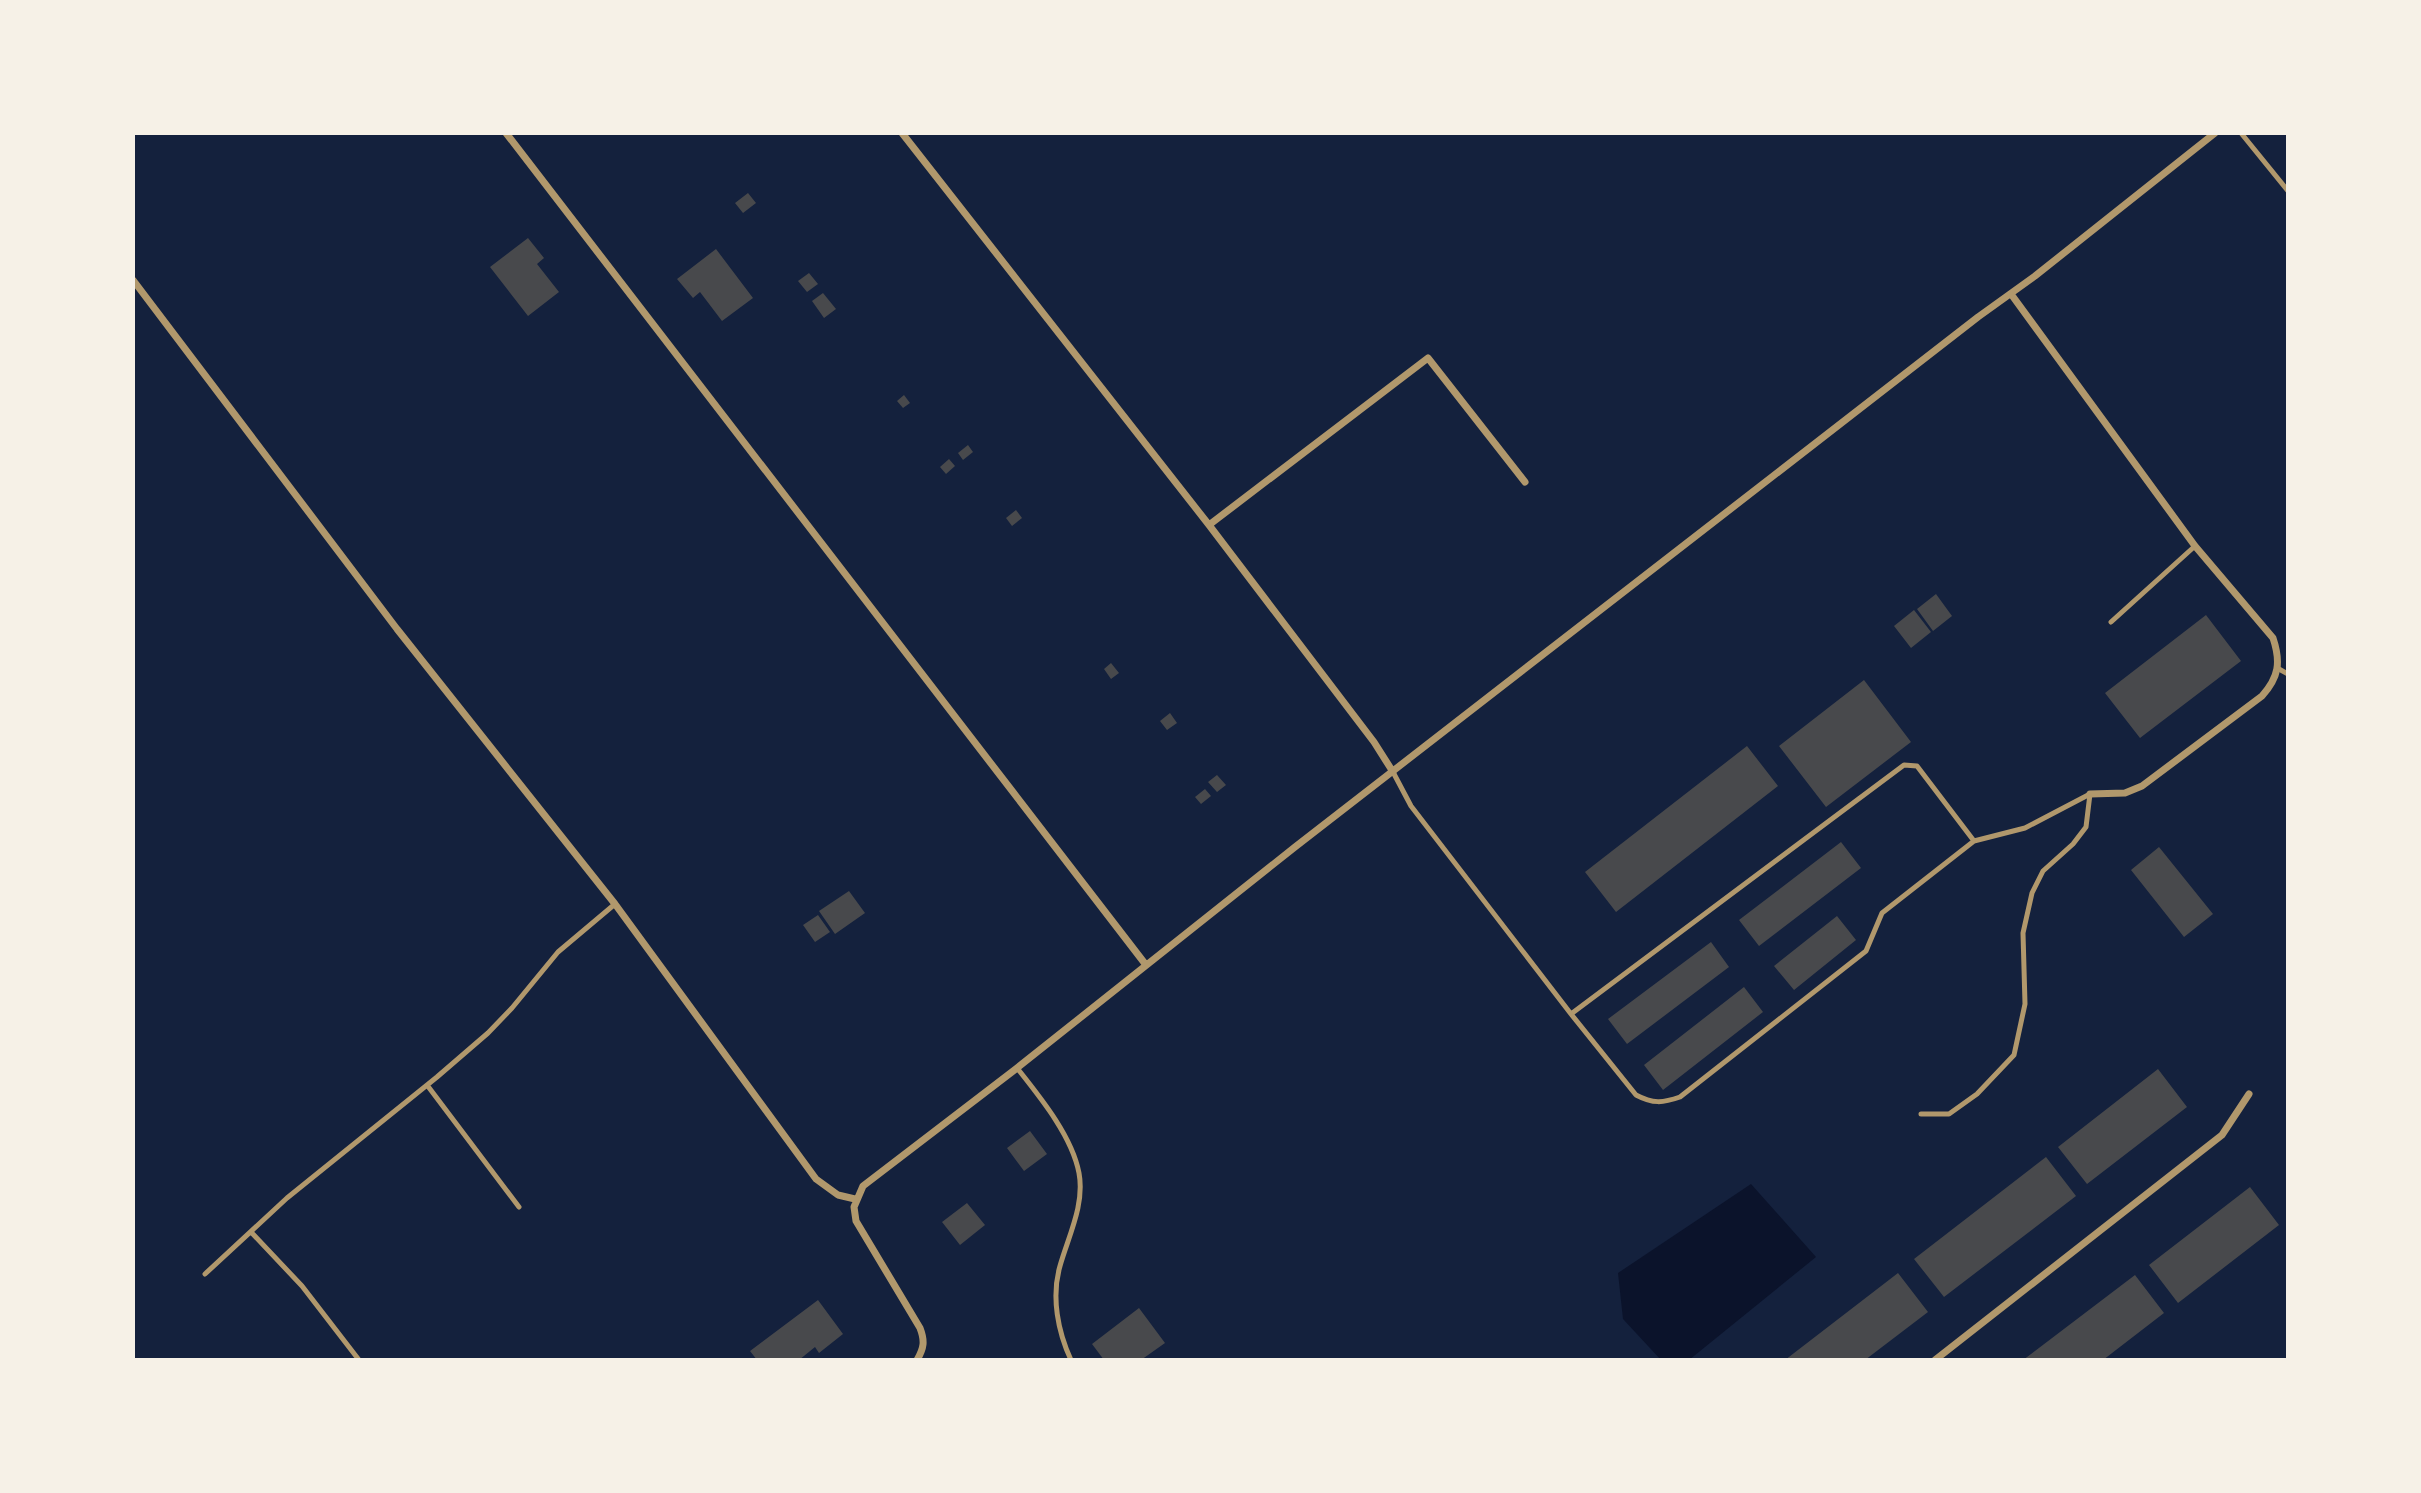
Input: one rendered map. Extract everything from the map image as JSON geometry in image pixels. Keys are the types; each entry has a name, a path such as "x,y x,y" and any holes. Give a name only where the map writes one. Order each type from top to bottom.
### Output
{"street":[{"path":"506,133 1146,965"},
{"path":"902,133 1209,525 1374,741 1393,772"},
{"path":"917,1360 923,1349 924,1339 920,1328 856,1221 855,1199 863,1186 2215,133"},
{"path":"133,280 397,629 615,904 816,1179 838,1195 855,1199"},
{"path":"2011,294 2196,546 2273,638 2279,653 2273,684 2262,696 2142,786 2125,793 2090,794"},
{"path":"1209,525 1428,358 1525,482"},
{"path":"1935,1360 2222,1135 2249,1094"}],"lane":[{"path":"2241,133 2288,191"},
{"path":"2110,622 2196,546"},
{"path":"2278,669 2288,674"},
{"path":"1571,1014 1904,765 1917,766 1974,841"},
{"path":"1393,772 1410,806 1571,1014 1636,1095 1650,1102 1664,1102 1680,1097 1866,951 1882,913 1974,841 2025,828 2090,794"},
{"path":"1921,1114 1949,1114 1977,1094 2014,1055 2025,1004 2023,933 2032,893 2043,871 2073,844 2086,827 2090,794"},
{"path":"205,1274 287,1198 488,1033 558,952 615,904"},
{"path":"1017,1068 1061,1131 1073,1153 1079,1174 1080,1196 1057,1283 1059,1325 1062,1341 1071,1360"},
{"path":"427,1085 519,1207"},
{"path":"251,1232 302,1286 359,1360"}],"water":[{"path":"1751,1184 1816,1257 1689,1360 1661,1360 1623,1319 1618,1273"}],"building":[{"path":"748,193 756,203 743,213 735,203"},
{"path":"528,238 544,258 537,264 559,292 528,316 490,267"},
{"path":"716,249 753,298 722,321 700,292 693,298 677,279"},
{"path":"809,273 818,284 807,292 798,281"},
{"path":"823,293 836,309 824,318 812,301"},
{"path":"904,395 910,403 903,408 897,401"},
{"path":"968,445 973,452 963,460 958,453"},
{"path":"949,459 955,466 946,474 940,467"},
{"path":"1016,510 1022,518 1012,526 1006,518"},
{"path":"1936,594 1952,616 1933,631 1917,609"},
{"path":"1914,610 1931,632 1911,648 1894,626"},
{"path":"2206,615 2241,661 2140,738 2105,693"},
{"path":"1111,663 1119,673 1111,679 1104,669"},
{"path":"1864,680 1911,742 1826,807 1779,746"},
{"path":"1170,713 1177,723 1167,730 1160,721"},
{"path":"1747,746 1778,786 1616,912 1585,872"},
{"path":"1217,775 1226,785 1217,792 1208,782"},
{"path":"1205,789 1211,796 1201,804 1195,797"},
{"path":"1841,842 1861,868 1759,946 1739,920"},
{"path":"2159,847 2213,914 2184,937 2131,870"},
{"path":"849,891 865,913 835,934 819,911"},
{"path":"818,915 830,932 815,942 803,925"},
{"path":"1837,916 1856,940 1794,990 1774,966"},
{"path":"1711,942 1729,967 1627,1044 1608,1019"},
{"path":"1744,987 1763,1012 1663,1090 1644,1065"},
{"path":"2158,1069 2187,1107 2087,1184 2058,1147"},
{"path":"1030,1131 1047,1154 1024,1171 1007,1148"},
{"path":"2046,1157 2076,1196 1944,1297 1914,1259"},
{"path":"2250,1187 2279,1225 2178,1303 2149,1265"},
{"path":"967,1203 985,1225 960,1245 942,1222"},
{"path":"1898,1273 1928,1312 1865,1360 1785,1360"},
{"path":"2135,1275 2164,1313 2103,1360 2023,1360"},
{"path":"818,1300 843,1334 819,1353 815,1347 799,1360 757,1360 750,1351"},
{"path":"1139,1308 1165,1343 1141,1360 1104,1360 1092,1344"}]}
